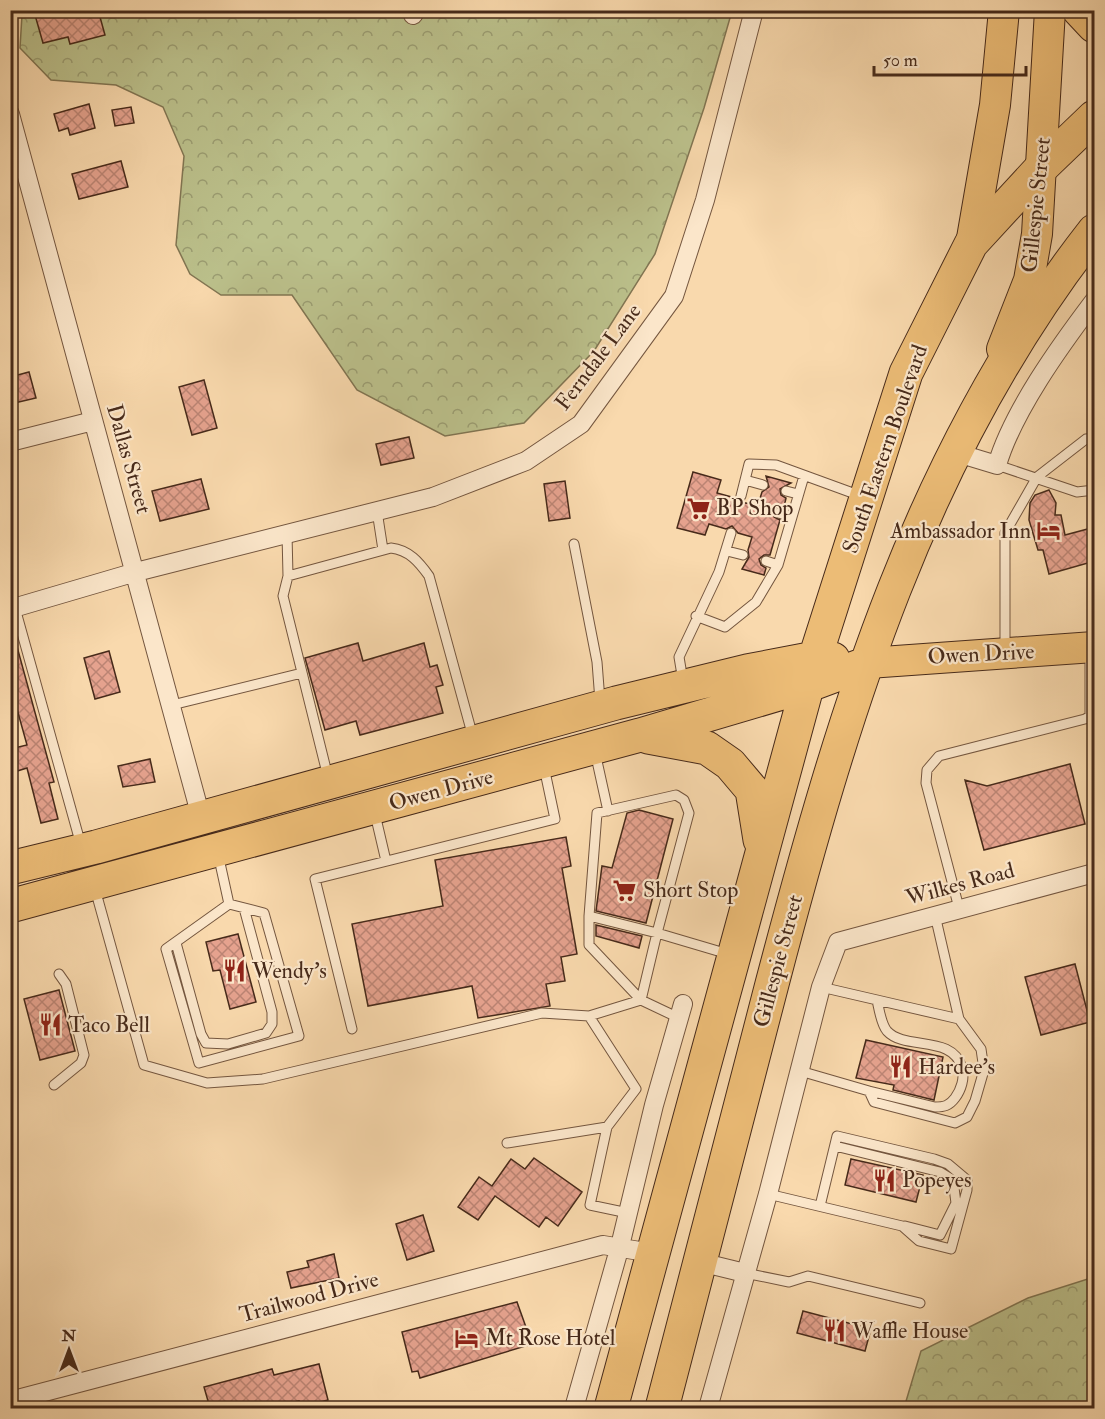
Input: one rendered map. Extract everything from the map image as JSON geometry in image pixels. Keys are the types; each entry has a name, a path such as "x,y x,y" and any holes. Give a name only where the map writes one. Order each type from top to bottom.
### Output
{"highway":[{"path":"1079,10 1095,26"},
{"name":"South Eastern Boulevard","path":"812,672 906,373 971,244 1042,167 1095,117"},
{"path":"868,663 907,556 936,486 1017,338 1095,231"},
{"name":"Owen Drive","path":"11,870 600,707 684,686 812,672 868,663"},
{"name":"Gillespie Street","path":"662,1408 741,1096 816,821 868,663"},
{"name":"Owen Drive","path":"10,906 640,735 812,672"},
{"name":"Gillespie Street","path":"611,1408 761,851 812,672"},
{"path":"640,735 707,747 730,764 752,790 761,851"},
{"path":"11,870 197,838 203,831 201,817"}],"main road":[{"path":"971,244 995,105 1004,10"},
{"name":"Gillespie Street","path":"986,391 1029,280 1037,234 1050,10"},
{"name":"Owen Drive","path":"868,663 1093,647"}],"street":[{"name":"Ferndale Lane","path":"13,608 136,572 433,497 526,461 581,424 674,296 705,200 754,10"},
{"name":"Dallas Street","path":"10,114 14,138 136,572 201,817"},
{"path":"954,452 997,465 1003,445 1017,419 1050,365 1095,301"},
{"path":"10,442 93,421"},
{"name":"Wilkes Road","path":"821,987 838,942 1095,873"},
{"path":"708,1408 768,1194 821,987"},
{"path":"574,1408 620,1246 654,1105 681,1011"},
{"name":"Trailwood Drive","path":"10,1401 603,1245 652,1252"},
{"path":"700,1262 745,1273"}],"lane":[{"path":"1005,652 1005,533 1037,477 1086,439 1095,438"},
{"path":"741,496 749,464 776,465 866,498"},
{"path":"997,465 1077,492 1095,490"},
{"path":"696,616 724,627 756,602 778,565 804,476"},
{"path":"745,480 763,485"},
{"path":"786,491 798,495"},
{"path":"376,511 383,550"},
{"path":"779,513 791,517"},
{"path":"684,686 679,657 727,551 731,533"},
{"path":"287,534 288,576 283,596 329,782"},
{"path":"772,537 784,540"},
{"path":"574,544 597,662 600,707"},
{"path":"288,576 383,550 402,549 418,561 429,576 474,742"},
{"path":"727,551 743,555"},
{"path":"766,561 778,565"},
{"path":"13,608 22,631 82,850"},
{"path":"10,634 22,631"},
{"path":"959,908 926,783 927,770 939,756 1090,716 1093,647"},
{"path":"172,705 302,673"},
{"path":"594,748 608,811"},
{"path":"352,1029 315,879 555,819 543,762"},
{"path":"641,1000 689,813 684,800 676,795 597,813 589,945 641,1000 681,1011"},
{"path":"374,808 386,861"},
{"path":"217,851 229,904"},
{"path":"93,884 144,1065 207,1083 263,1079 542,1013 589,1016 641,1000"},
{"path":"200,1064 299,1036 264,913 229,904"},
{"path":"194,1080 200,1064 166,949 229,904"},
{"path":"176,943 201,1034 206,1043 228,1044 266,1033 272,1024 272,1012 244,908"},
{"path":"869,1091 874,1102 955,1123 967,1117 975,1101 984,1070 981,1049 959,1019 935,915"},
{"path":"589,916 733,955"},
{"path":"54,1084 65,1073 81,1063 84,1055 66,984 59,974"},
{"path":"821,987 959,1019"},
{"path":"800,1071 935,1107 945,1107 953,1101 961,1088 964,1071 959,1057 945,1048 893,1035 886,1030 877,1000"},
{"path":"589,1016 636,1089 607,1127 590,1205 628,1213"},
{"path":"507,1143 607,1127"},
{"path":"820,1206 837,1136 948,1164 967,1180 967,1190 951,1249 919,1240 902,1226"},
{"path":"768,1194 940,1235 956,1203 953,1180 940,1172 835,1146"},
{"path":"745,1273 789,1282 808,1276 920,1304"}],"green space":[{"path":"29,11 732,11 704,108 655,254 594,351 524,423 445,436 357,390 292,295 221,295 190,274 176,245 184,156 163,107 116,85 51,80 20,48 22,15"},
{"path":"1094,1277 1094,1408 904,1408 921,1351 1028,1298"}],"building":[{"path":"50,10 73,10 74,15 98,10 105,35 70,44 68,37 43,43 35,15"},
{"path":"89,104 95,128 70,135 68,128 59,131 54,114"},
{"path":"131,107 134,123 115,126 112,110"},
{"path":"121,161 128,187 79,199 72,174"},
{"path":"29,372 36,398 10,404 10,377"},
{"path":"204,380 217,428 192,435 179,387"},
{"path":"409,437 414,458 381,465 376,444"},
{"path":"693,472 721,480 717,493 735,498 739,502 758,505 762,492 769,487 766,476 791,483 780,489 781,495 786,498 784,507 777,507 772,511 774,517 780,520 770,555 764,555 759,559 761,565 766,568 764,575 742,569 749,557 748,550 752,537 738,533 732,526 726,529 709,524 705,535 677,528"},
{"path":"201,479 209,509 160,521 152,491"},
{"path":"565,481 570,518 549,521 544,484"},
{"name":"Ambassador Inn","path":"1049,490 1056,503 1055,515 1061,515 1065,535 1095,527 1095,561 1049,574 1043,550 1038,550 1029,520 1030,503 1035,495"},
{"path":"10,643 16,643 54,782 49,783 58,819 41,823 27,768 14,772 10,761 10,749 27,745 17,709 10,710"},
{"path":"358,643 363,661 424,643 430,667 437,665 443,685 436,687 443,713 360,735 356,721 325,730 305,658"},
{"path":"109,651 120,692 95,699 84,658"},
{"path":"150,759 155,782 123,787 118,766"},
{"path":"1070,764 1085,824 984,850 965,780 987,786"},
{"path":"639,810 673,819 646,923 596,911 602,866 612,868 627,813"},
{"path":"566,837 571,866 562,868 577,954 561,957 565,981 546,984 550,1006 478,1018 472,986 368,1006 352,924 443,906 435,860"},
{"path":"596,925 642,936 639,948 596,936"},
{"name":"Wendy's","path":"238,934 256,1002 230,1009 220,970 213,971 206,942"},
{"path":"1075,964 1090,1022 1041,1035 1025,977"},
{"name":"Taco Bell","path":"59,990 75,1051 40,1060 24,999"},
{"name":"Hardee's","path":"866,1040 943,1057 934,1100 893,1090 894,1085 856,1078"},
{"path":"534,1158 582,1192 558,1226 546,1217 539,1227 495,1196 478,1220 458,1207 479,1177 492,1186 511,1159 525,1169"},
{"name":"Popeyes","path":"851,1159 923,1175 916,1202 845,1185"},
{"path":"423,1215 434,1251 407,1260 396,1224"},
{"path":"334,1254 339,1278 291,1288 287,1272 309,1267 307,1261"},
{"name":"Mt Rose Hotel","path":"517,1302 532,1344 420,1378 418,1371 412,1372 402,1332"},
{"name":"Waffle House","path":"803,1311 871,1329 865,1351 797,1333"},
{"path":"319,1364 328,1400 301,1407 299,1401 269,1408 210,1408 204,1387 272,1369 274,1375"}],"place":[{"name":"BP Shop","path":"698,508"},
{"name":"Ambassador Inn","path":"1049,531"},
{"name":"Short Stop","path":"625,890"},
{"name":"Wendy's","path":"234,971"},
{"name":"Taco Bell","path":"50,1025"},
{"name":"Hardee's","path":"900,1067"},
{"name":"Popeyes","path":"884,1180"},
{"name":"Waffle House","path":"834,1331"},
{"name":"Mt Rose Hotel","path":"467,1338"}]}
